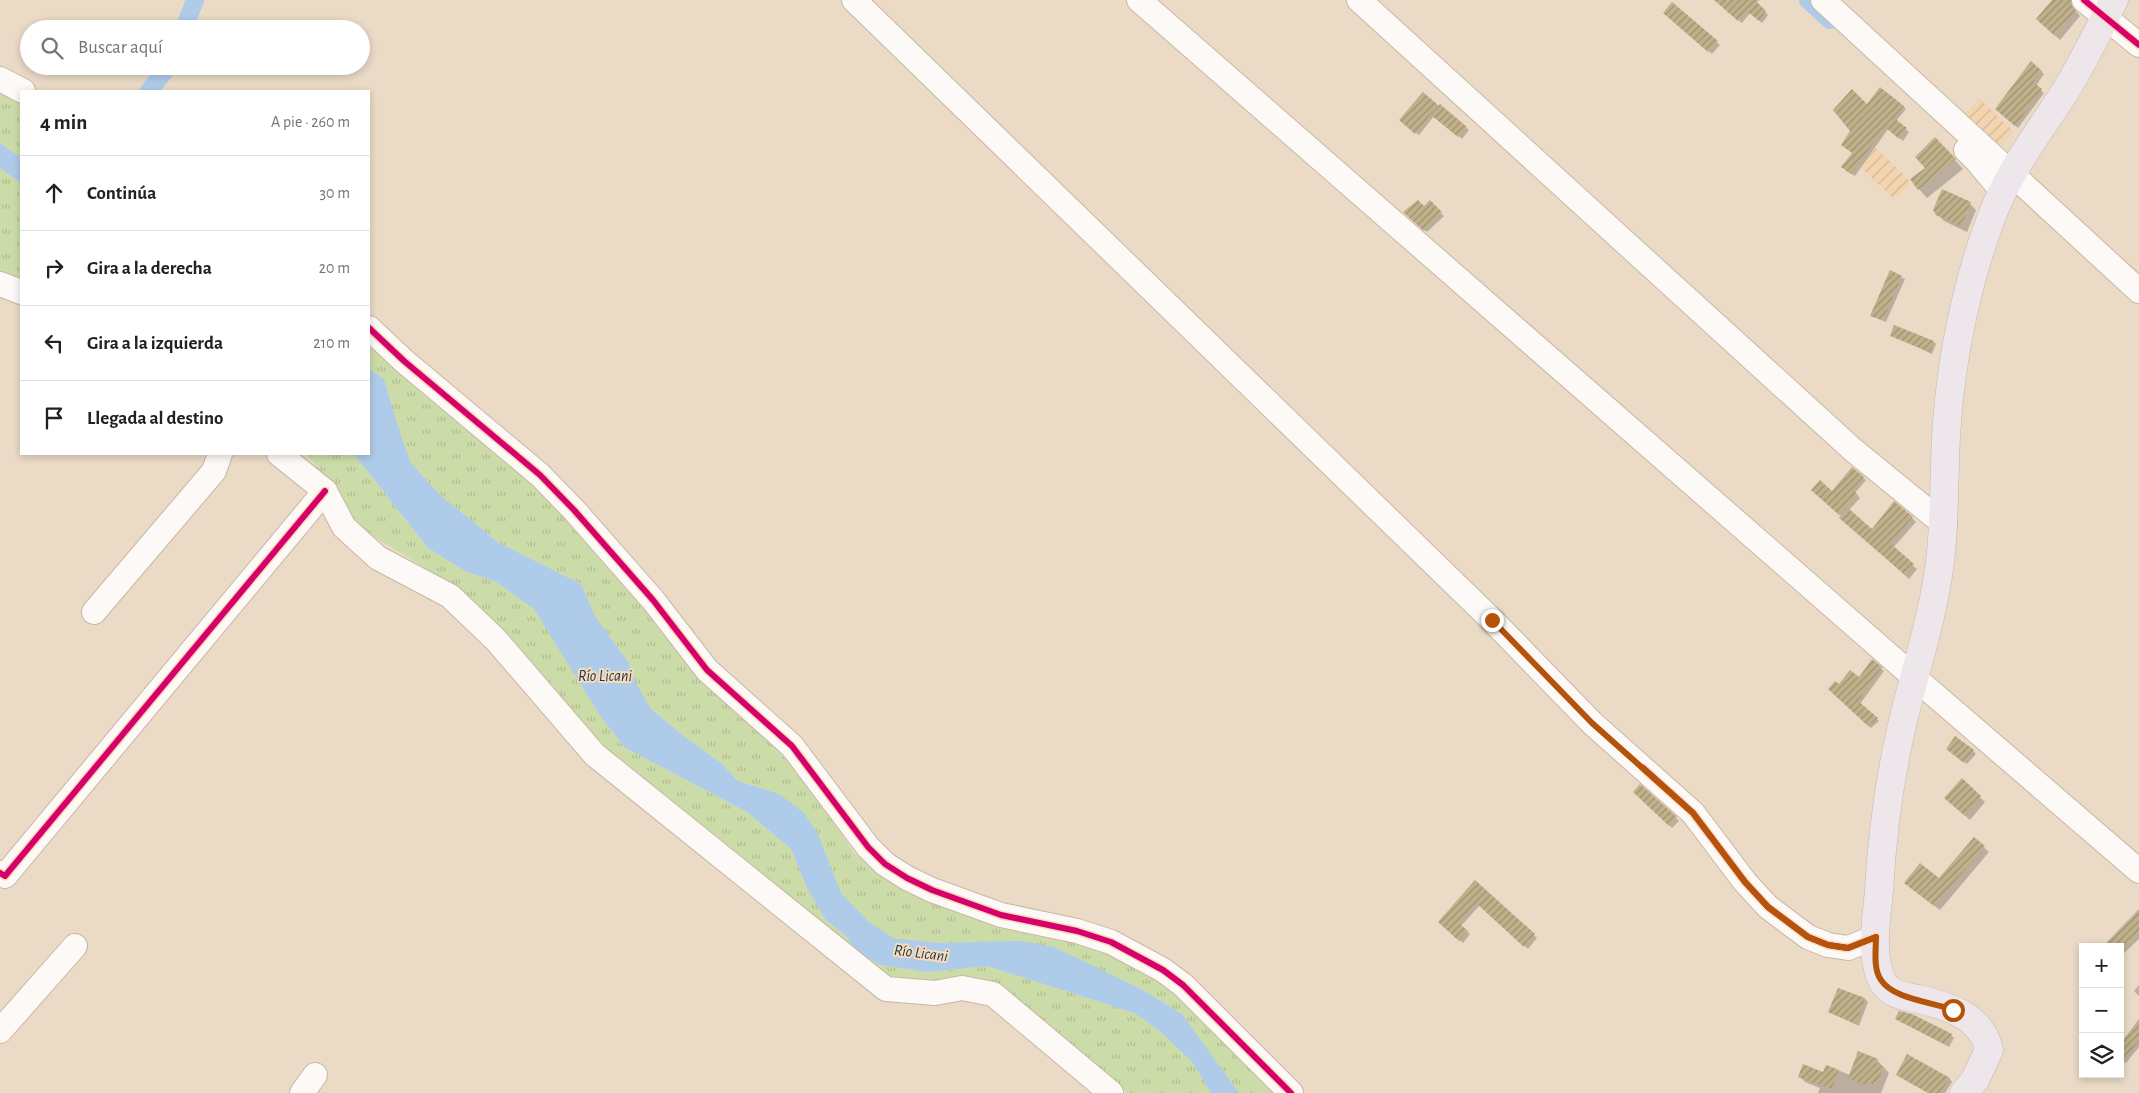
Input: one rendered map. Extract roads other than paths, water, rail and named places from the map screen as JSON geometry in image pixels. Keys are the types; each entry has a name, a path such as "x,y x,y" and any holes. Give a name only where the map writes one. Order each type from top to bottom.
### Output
{"main road":[{"path":"1964,1093 1975,1080 1989,1050 1982,1030 1968,1018 1953,1010 1890,990 1880,979 1876,961 1876,937 1887,797 1899,738 1930,621 1944,525 1947,424 1951,383 1969,292 1980,252 1989,222 2007,183 2062,96 2109,9"}],"street":[{"path":"854,0 1492,620 1592,723 1693,813 1745,882 1768,907 1802,932 1828,945 1848,948 1876,937"},
{"path":"1139,0 1915,678 2139,871"},
{"path":"1360,0 1852,449 1944,525"},
{"path":"1824,0 2007,183"},
{"path":"2084,0 2109,9 2139,45"},
{"path":"1833,31 1977,161 2007,183 2139,291"},
{"path":"0,79 21,90"},
{"path":"0,284 20,292"},
{"path":"370,329 404,361 540,475 574,510 652,600 707,670 792,746 868,846 886,864 907,878 932,890 1001,916 1077,932 1111,942 1163,970 1183,985 1291,1093"},
{"path":"94,612 214,471 220,455"},
{"path":"280,455 325,491 344,527 378,558 450,596 496,640 595,755 886,989 935,993 962,988 993,994 1111,1093"},
{"path":"2,875 325,491"},
{"path":"0,1031 75,946"}],"water":[{"path":"0,143 20,157 20,182 0,168"},
{"name":"Río Licani","path":"370,370 384,379 411,463 440,495 499,543 581,584 595,616 629,663 635,681 651,709 686,738 721,763 738,781 779,794 804,813 818,834 841,893 869,922 893,938 939,943 1023,941 1054,947 1141,989 1182,1014 1239,1093 1211,1093 1193,1063 1159,1030 1134,1013 987,966 928,972 880,965 855,950 847,937 825,919 808,890 791,849 747,812 624,747 599,714 534,609 496,582 465,571 428,548 355,455 370,455"}],"waterway":[{"path":"187,20 195,0"},
{"path":"1808,0 1830,20"},
{"path":"150,90 162,75"}]}
